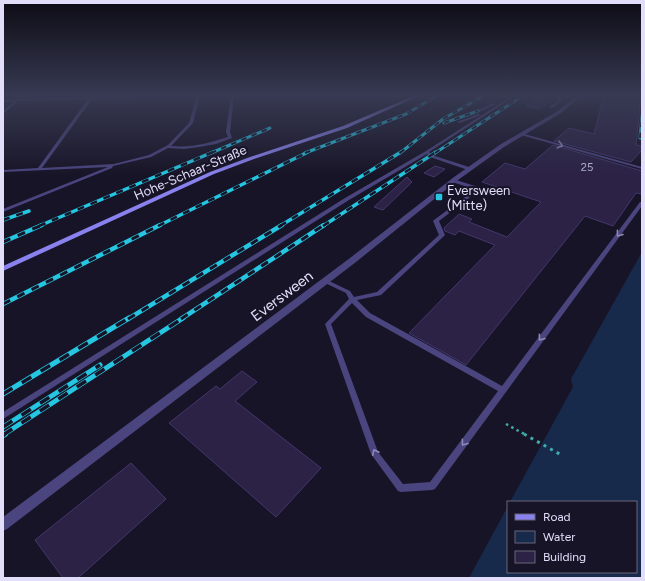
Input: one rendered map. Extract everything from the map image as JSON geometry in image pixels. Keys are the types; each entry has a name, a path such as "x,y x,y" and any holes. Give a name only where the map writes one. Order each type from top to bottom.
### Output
{"main road":[{"name":"Hohe-Schaar-Straße","path":"3,269 212,173 252,158 326,134 352,122"}],"street":[{"name":"Eversween","path":"3,525 491,153 522,134 546,122"}],"lane":[{"path":"39,169 73,122"},
{"path":"3,171 114,165 150,156 167,147 191,122"},
{"path":"167,147 201,147 230,138 228,132 229,122"},
{"path":"3,416 347,199 427,152 473,122"},
{"path":"522,134 642,168"},
{"path":"427,152 431,156 470,169"},
{"path":"3,211 96,174 114,165"},
{"path":"454,181 473,187 476,191 436,222 442,235 379,294 352,299 328,324 375,454 401,488 432,486 642,202"},
{"path":"325,281 348,292 352,299 368,315 503,390"}],"path":[{"path":"506,424 563,456"}],"water":[{"path":"642,252 642,578 469,578 507,508 507,573 637,573 637,501 511,501 573,387 571,379"}],"building":[{"path":"597,122 638,122 636,145 642,146 642,150 631,162 554,141 569,128 594,134"},
{"path":"553,145 642,171 642,194 636,193 613,226 585,216 466,365 409,333 495,245 459,231 455,235 445,231 444,228 459,214 472,219 469,222 507,237 541,202 482,182 505,163 525,169"},
{"path":"435,166 445,169 434,177 424,173"},
{"path":"407,177 412,182 383,210 374,207"},
{"path":"242,371 257,382 235,401 321,468 276,517 169,423 216,386 220,389"},
{"path":"131,463 166,499 78,578 63,578 35,540"}],"railway":[{"path":"305,153 385,122"},
{"path":"400,153 439,122"},
{"path":"435,153 482,122"},
{"path":"640,138 641,122"},
{"path":"211,153 270,128"},
{"path":"39,226 213,152"},
{"path":"159,226 308,152"},
{"path":"280,226 401,152"},
{"path":"323,226 436,152"},
{"path":"3,220 29,211"},
{"path":"3,242 42,225"},
{"path":"128,319 282,225"},
{"path":"181,319 324,225"},
{"path":"3,304 159,226"},
{"path":"3,394 129,318"},
{"path":"5,434 3,435 183,318"},
{"path":"3,427 100,365"}],"place":[{"name":"Eversween (Mitte)","path":"439,197"}]}
